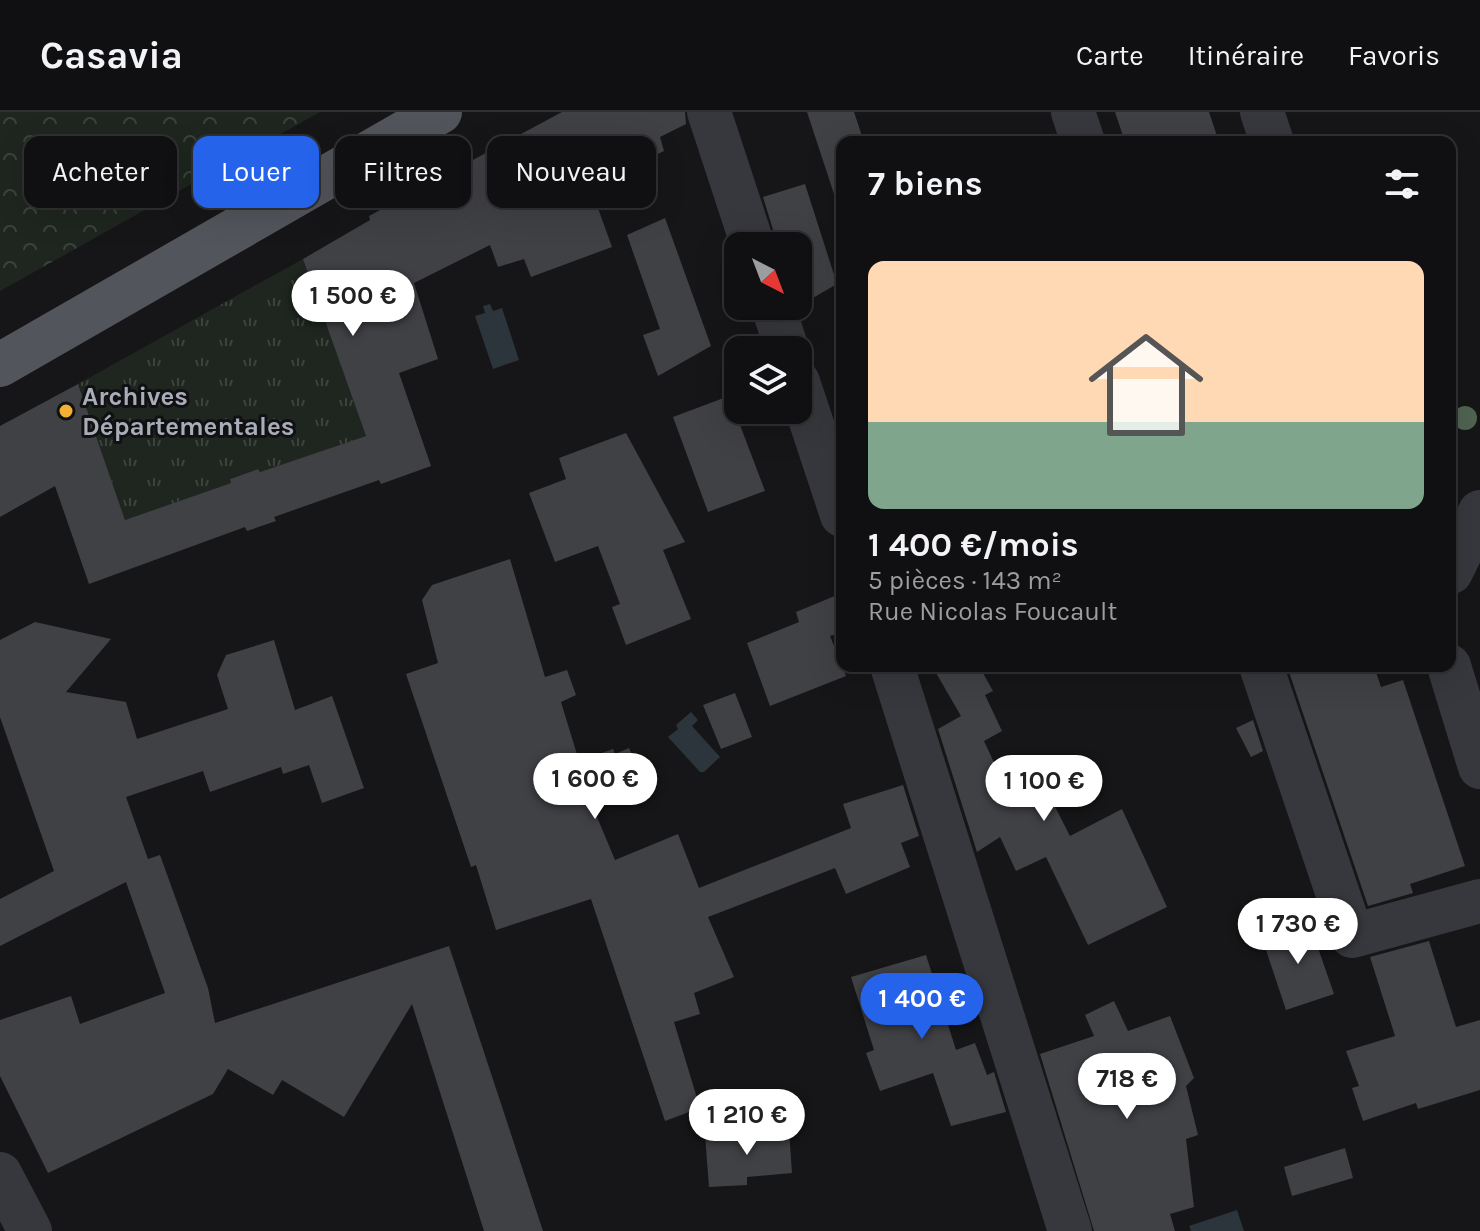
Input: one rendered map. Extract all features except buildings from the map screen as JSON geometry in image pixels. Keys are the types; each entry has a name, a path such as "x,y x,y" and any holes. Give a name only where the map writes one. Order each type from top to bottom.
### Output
{"main road":[{"path":"0,365 440,112"}],"street":[{"path":"709,112 748,232"},
{"path":"1073,112 1081,136"},
{"path":"1262,112 1270,136"},
{"path":"812,424 836,497"},
{"path":"1460,569 1480,512"},
{"path":"894,672 1070,1231"},
{"path":"1263,672 1352,936 1479,904"},
{"path":"1451,672 1477,744"},
{"path":"0,1174 30,1231"}],"green space":[{"path":"0,112 320,112 277,136 193,136 193,183 177,192 177,136 24,136 24,208 148,208 0,291"},
{"path":"303,259 366,436 260,472 258,469 231,478 231,483 125,520 78,384"}],"shaded area":[{"path":"490,304 493,311 502,308 519,360 493,369 475,316 485,313 483,306"},
{"path":"691,712 698,720 692,726 720,757 704,772 700,772 668,737"},
{"path":"1237,1210 1244,1231 1191,1231 1189,1226"}],"place":[{"name":"Archives Départementales","path":"66,411"}]}
